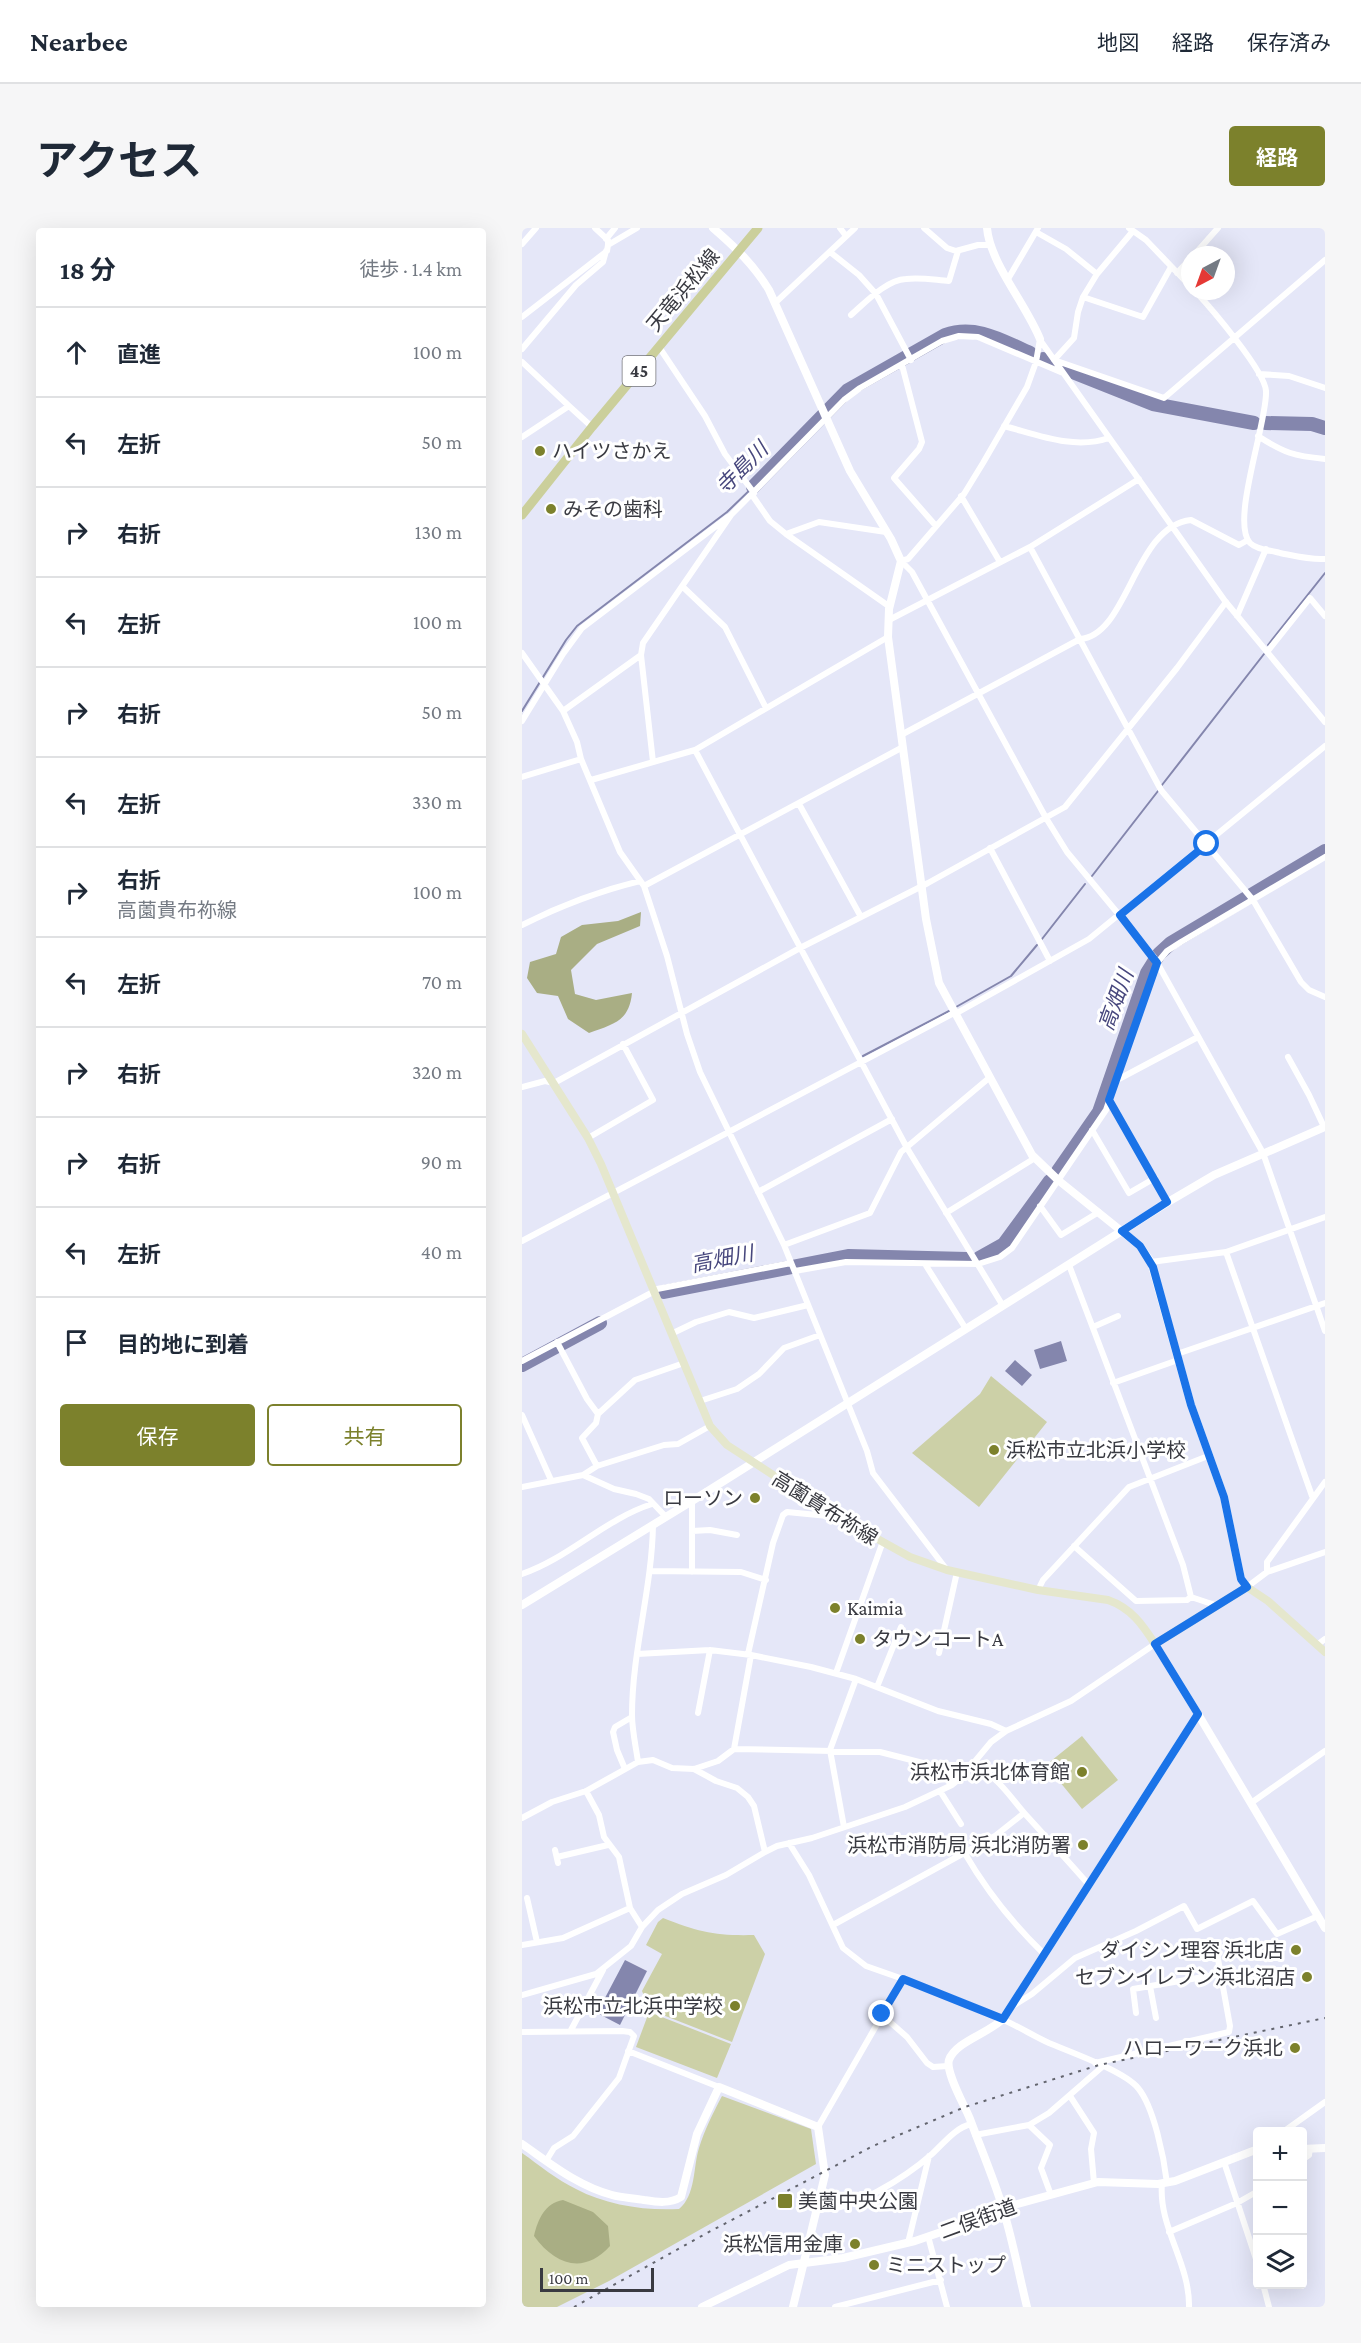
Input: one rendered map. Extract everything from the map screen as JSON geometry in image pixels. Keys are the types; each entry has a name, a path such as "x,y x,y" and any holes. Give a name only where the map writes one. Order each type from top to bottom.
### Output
{"main road":[{"name":"天竜浜松線","path":"522,515 592,427 758,228"},
{"name":"高薗貴布祢線","path":"522,1034 588,1138 613,1192 710,1426 727,1445 882,1544 947,1570 1038,1590 1095,1596 1118,1603 1138,1620 1155,1644"},
{"path":"1155,1644 1247,1587 1268,1600 1325,1652"}],"street":[{"path":"522,244 536,228"},
{"path":"595,228 607,245"},
{"path":"522,349 576,285 602,264 615,228"},
{"path":"522,317 607,245 637,228"},
{"path":"713,228 740,250 756,268 775,303 824,417 857,484 901,561 912,572 928,600 1046,818 1067,852 1156,961 1263,1153 1325,1331"},
{"path":"840,228 846,236"},
{"path":"775,303 855,228"},
{"path":"924,228 947,248 958,251 978,245 990,245"},
{"path":"987,228 990,245 1030,315 1040,339 1054,360 1226,602 1325,722"},
{"path":"1202,246 1218,228"},
{"path":"1008,279 1037,230 1066,249 1097,274"},
{"path":"1054,360 1074,338 1083,297 1097,274 1131,230 1146,240 1181,277"},
{"path":"851,315 876,294 896,282 905,279 949,281 958,251"},
{"path":"830,252 859,275 876,294 910,357"},
{"path":"1054,360 1164,398 1325,260"},
{"path":"1083,297 1143,317 1171,267"},
{"path":"1177,273 1181,269"},
{"path":"1202,300 1233,337 1265,383 1266,391 1245,516 1245,534 1248,540 1258,547 1302,558 1325,559"},
{"path":"653,762 641,655 647,637 731,515 824,417 857,389 902,365 910,357 948,339 964,335 991,342 1063,373"},
{"path":"901,561 908,559 961,496 1027,387 1036,362 1040,339"},
{"path":"659,347 705,416 725,454 770,521 890,607"},
{"path":"522,362 592,427"},
{"path":"902,365 922,442 919,449 894,478 936,525"},
{"path":"1259,374 1289,376 1325,388"},
{"path":"522,437 569,406"},
{"path":"1004,426 1041,437 1071,442 1090,442 1109,438"},
{"path":"1258,436 1282,452 1325,459"},
{"path":"889,620 1030,547 1139,479"},
{"path":"961,496 1000,562"},
{"path":"522,721 542,682 582,628 731,515"},
{"path":"901,735 1080,639 1088,639 1100,629 1119,606 1153,543 1172,526 1184,520 1191,520 1239,545 1248,540"},
{"path":"786,534 819,522 886,532"},
{"path":"1030,547 1161,790 1251,897 1301,982 1310,990 1325,997"},
{"path":"1237,616 1266,549"},
{"path":"901,561 890,607 888,637 934,969 953,1011 1035,1158 1058,1180 1140,1246 1151,1262 1177,1357 1227,1508 1241,1579 1247,1587 1266,1572 1325,1552"},
{"path":"683,587 725,627 766,708"},
{"path":"1267,652 1310,598 1325,616"},
{"path":"522,1087 545,1081 554,1083 800,948 922,884 928,883 1046,818 1071,801 1177,668 1226,602"},
{"path":"591,780 695,750 888,637"},
{"path":"522,653 563,711 620,852 642,884 667,957 681,1013 700,1072 784,1245 867,1450 873,1473 947,1570"},
{"path":"563,711 641,655"},
{"path":"522,1241 1083,944 1325,746"},
{"path":"522,925 592,894 642,884 740,835 903,747"},
{"path":"695,750 907,1148 1003,1306"},
{"path":"522,777 581,759"},
{"path":"799,804 861,917"},
{"path":"990,848 1050,961"},
{"path":"522,1361 559,1344 653,1291 793,1267 846,1262 978,1264 1000,1257 1012,1248 1106,1110 1156,961 1167,951 1251,897 1325,857"},
{"path":"1117,1080 1198,1037"},
{"path":"588,1138 653,1100 623,1044"},
{"path":"522,1605 692,1501 1167,1202 1214,1175 1324,1127 1287,1057"},
{"path":"784,1245 870,1213 901,1152 989,1078"},
{"path":"1109,1100 1167,1202"},
{"path":"758,1192 892,1119"},
{"path":"1092,1130 1129,1193 1155,1178"},
{"path":"946,1213 1035,1158"},
{"path":"1040,1206 1061,1235 1099,1212"},
{"path":"1151,1262 1226,1252 1325,1218"},
{"path":"1226,1252 1312,1496"},
{"path":"925,1264 966,1329"},
{"path":"1069,1265 1183,1565 1191,1597"},
{"path":"1113,1383 1253,1328 1325,1303"},
{"path":"671,1334 696,1322 729,1312 754,1318 808,1305"},
{"path":"1093,1327 1118,1316"},
{"path":"700,1401 743,1386 759,1374 784,1348 820,1335"},
{"path":"559,1344 587,1399 598,1414"},
{"path":"597,1466 582,1438 596,1423 598,1414 635,1380 684,1363"},
{"path":"522,1416 552,1480"},
{"path":"522,1487 583,1475 597,1466 664,1445 678,1444 710,1426"},
{"path":"1038,1590 1043,1580 1129,1487 1208,1456"},
{"path":"583,1475 614,1489 649,1499 666,1517"},
{"path":"1266,1572 1266,1562 1312,1496 1325,1482"},
{"path":"692,1501 692,1572"},
{"path":"522,1574 554,1561 636,1509 652,1504"},
{"path":"734,1749 750,1655 773,1544 784,1513 838,1517"},
{"path":"638,1762 632,1717 637,1654 651,1571 653,1525"},
{"path":"692,1531 710,1530 737,1536"},
{"path":"836,1673 882,1544"},
{"path":"1074,1546 1136,1600 1187,1600 1191,1597 1215,1605"},
{"path":"651,1571 741,1572 766,1580"},
{"path":"939,1653 957,1572"},
{"path":"877,1687 901,1627"},
{"path":"1317,1645 1325,1639"},
{"path":"522,1995 596,1974 631,1946 642,1928 658,1910 682,1894 726,1875 765,1852 905,1807 940,1791 962,1776 991,1742 1006,1731 1071,1701 1155,1644 1325,1928"},
{"path":"637,1654 710,1650 750,1655 836,1673 938,1711 991,1724 1006,1731"},
{"path":"698,1713 710,1650"},
{"path":"844,1827 830,1750 856,1679"},
{"path":"1027,2307 1003,2208 948,2066 953,2052 990,2030 1003,2019 1198,1714"},
{"path":"625,1769 617,1750 613,1731 615,1727 632,1717"},
{"path":"522,1818 552,1802 586,1791 638,1762 649,1760 672,1768 694,1769 718,1761 734,1749 830,1750 891,1754 962,1776"},
{"path":"1251,1803 1325,1751"},
{"path":"972,1766 983,1770 1003,1786 1024,1813 1089,1885"},
{"path":"694,1769 716,1781 737,1788 748,1797 754,1806 765,1852"},
{"path":"586,1791 599,1815 604,1837 619,1857 630,1908 642,1928"},
{"path":"940,1791 961,1824"},
{"path":"833,1925 995,1836 1024,1813"},
{"path":"789,1843 809,1875 843,1948 866,1966 1003,2019 1133,2083 1144,2097 1161,2148 1165,2183 1161,2200 1169,2232 1189,2284 1189,2307"},
{"path":"557,1857 608,1845"},
{"path":"964,1852 1006,1915 1044,1954"},
{"path":"527,1898 537,1942"},
{"path":"1008,2009 1032,1994 1075,1958 1136,1931 1184,1906 1197,1929 1253,1900 1277,1934 1318,1916"},
{"path":"522,1945 563,1938 630,1908"},
{"path":"1095,2063 1229,2032 1230,2026 1216,1948"},
{"path":"571,2030 604,1968"},
{"path":"1136,2013 1132,1990 1221,1974"},
{"path":"793,2307 825,2175 818,2127 903,1979"},
{"path":"1150,1986 1156,2018"},
{"path":"882,2014 907,2037 927,2063 933,2067 948,2066"},
{"path":"522,2032 571,2030 630,2032 634,2036 619,2078 573,2136 554,2148 546,2161"},
{"path":"628,2051 818,2127"},
{"path":"975,2135 1029,2125 1049,2113 1102,2067"},
{"path":"522,2144 573,2180 614,2195 660,2202 675,2201 681,2197 697,2134 718,2087"},
{"path":"1070,2096 1094,2133 1091,2149 1094,2183"},
{"path":"1290,2127 1325,2102"},
{"path":"818,2209 831,2209 856,2202 898,2179 929,2156 962,2126 971,2124"},
{"path":"1029,2125 1050,2145 1041,2168 1051,2195"},
{"path":"1307,2148 1325,2148"},
{"name":"二俣街道","path":"702,2307 789,2265 843,2258 908,2243 979,2219 1003,2208 1094,2183 1165,2183 1183,2179 1253,2151"},
{"path":"908,2243 929,2156"},
{"path":"1224,2162 1253,2253"},
{"path":"1169,2232 1237,2203 1253,2193"},
{"path":"928,2236 947,2307"},
{"path":"834,2307 941,2280"},
{"path":"1264,2289 1269,2307"}],"green space":[{"path":"641,912 640,926 597,944 571,970 575,994 596,1000 632,993 627,1010 618,1020 589,1033 568,1019 558,996 537,993 527,978 530,962 556,954 561,937 582,925 618,921"},
{"path":"991,1376 1047,1422 979,1507 912,1453 980,1394"},
{"name":"浜松市浜北体育館","path":"1082,1736 1118,1780 1082,1809 1046,1765"},
{"path":"663,1918 707,1932 754,1935 765,1954 732,2042 650,2010 642,1991 662,1954 646,1945 658,1922"},
{"path":"649,2012 731,2044 717,2078 636,2047"},
{"name":"美薗中央公園","path":"722,2096 811,2129 816,2164 609,2281 557,2307 522,2307 522,2153 562,2181 588,2195 639,2208 679,2209 691,2189 699,2148"},
{"path":"563,2200 593,2212 608,2226 610,2246 590,2261 570,2263 560,2260 542,2246 534,2236 547,2208"}],"water":[{"path":"1061,1341 1067,1361 1040,1369 1034,1350"},
{"path":"1015,1360 1032,1375 1022,1386 1005,1371"},
{"path":"625,1960 647,1971 620,2025 597,2013"}],"waterway":[{"name":"寺島川","path":"753,487 848,390 945,335 968,331 989,335 1030,353"},
{"name":"寺島川","path":"1043,359 1052,363"},
{"name":"寺島川","path":"1065,369 1153,404 1254,423"},
{"name":"寺島川","path":"1265,423 1312,424 1325,428"},
{"name":"寺島川","path":"522,711 577,626 727,512 753,487"},
{"path":"1268,645 1325,573"},
{"path":"1162,785 1264,654"},
{"path":"1092,876 1158,791"},
{"name":"高畑川","path":"1058,1171 1099,1112 1147,973 1159,954 1171,943 1325,851"},
{"path":"1042,939 1085,884"},
{"path":"956,1007 1011,976 1037,945"},
{"path":"863,1056 951,1010"},
{"name":"高畑川","path":"979,1258 1004,1244 1050,1181"},
{"name":"高畑川","path":"664,1292 848,1256 967,1259"},
{"name":"高畑川","path":"522,1365 600,1323"}],"railway":[{"path":"574,2307 707,2233 873,2146 965,2107 1099,2065 1325,2018"}],"place":[{"name":"ハイツさかえ","path":"540,451"},
{"name":"みその歯科","path":"551,509"},
{"name":"浜松市立北浜小学校","path":"994,1450"},
{"name":"ローソン","path":"755,1498"},
{"name":"Kaimia","path":"835,1608"},
{"name":"タウンコートA","path":"860,1639"},
{"name":"浜松市浜北体育館","path":"1082,1772"},
{"name":"浜松市消防局 浜北消防署","path":"1083,1845"},
{"name":"ダイシン理容 浜北店","path":"1296,1950"},
{"name":"セブンイレブン浜北沼店","path":"1307,1977"},
{"name":"浜松市立北浜中学校","path":"735,2006"},
{"name":"ハローワーク浜北","path":"1295,2048"},
{"name":"美薗中央公園","path":"785,2201"},
{"name":"浜松信用金庫","path":"855,2244"},
{"name":"ミニストップ","path":"874,2265"}],"route":[{"path":"882,2014 903,1979 1003,2019 1017,1993 1198,1714 1155,1644 1247,1587 1241,1579 1224,1497 1191,1405 1153,1267 1140,1246 1122,1231 1167,1202 1109,1100 1157,963 1120,915 1207,844"}]}
